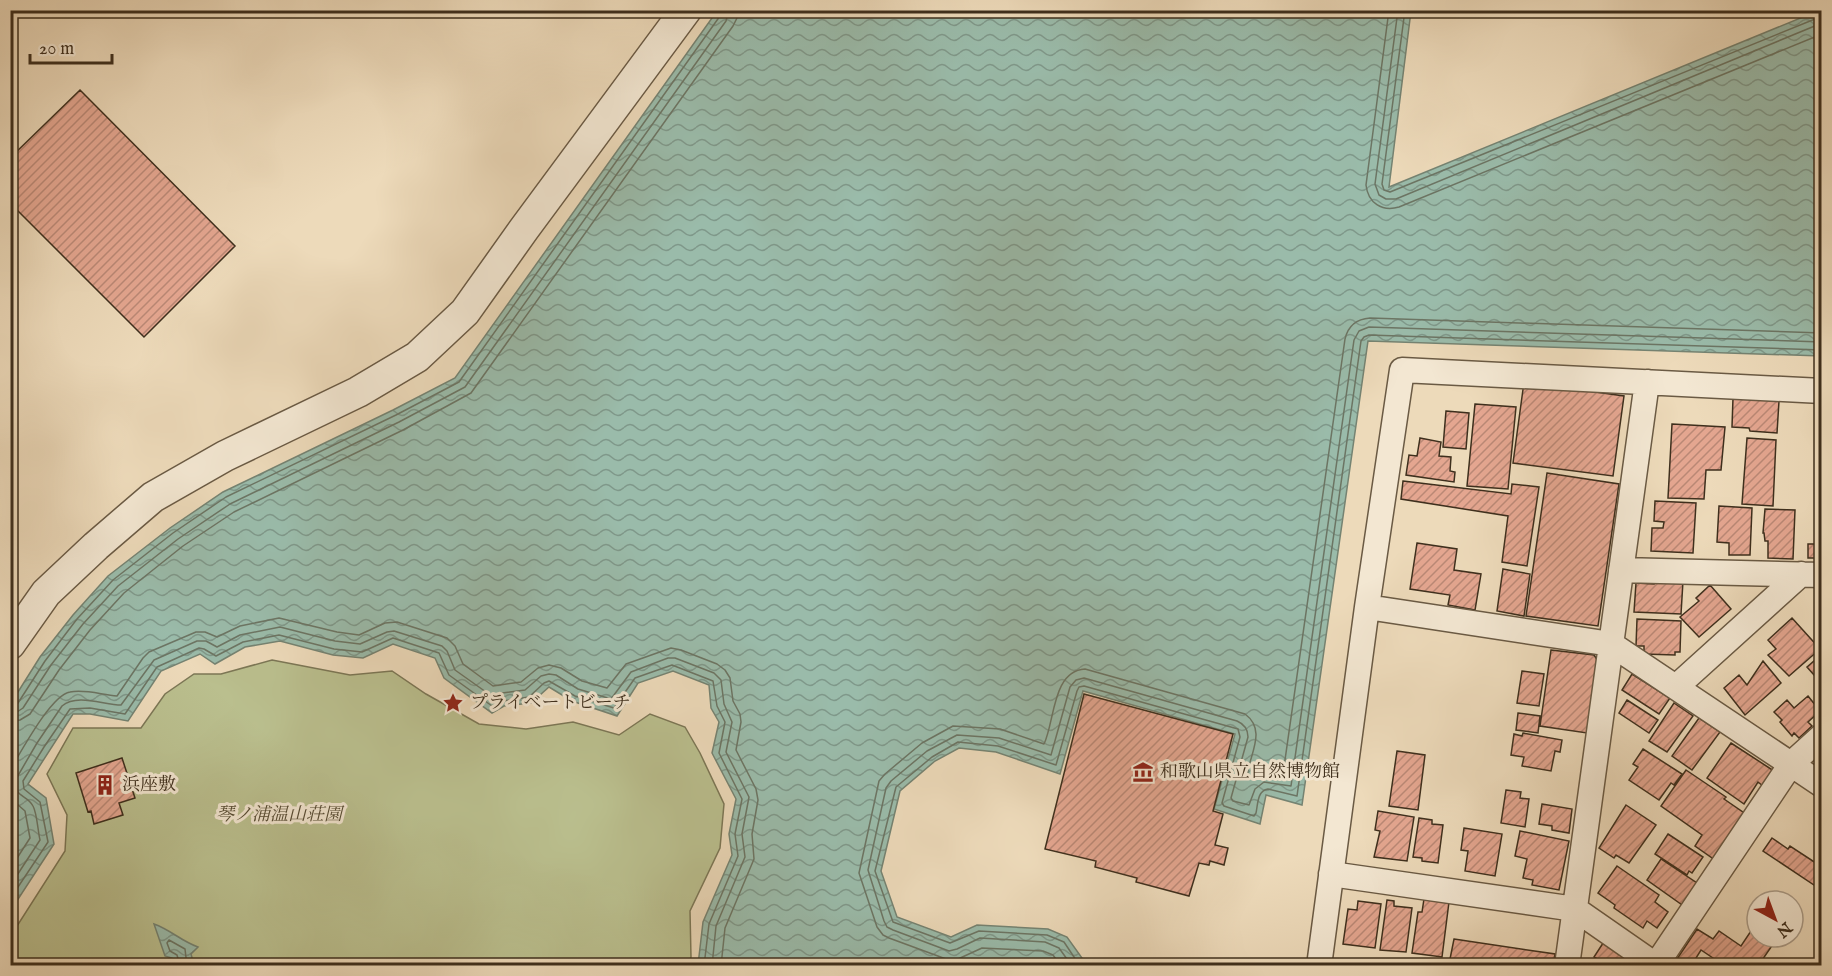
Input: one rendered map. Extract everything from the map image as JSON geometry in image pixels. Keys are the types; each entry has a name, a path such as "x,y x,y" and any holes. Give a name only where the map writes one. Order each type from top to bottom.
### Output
{"street":[{"path":"10,644 46,593 96,546 153,498 225,456 358,392 417,357 465,312 686,10"},
{"path":"1319,966 1367,607 1402,370 1821,391"},
{"path":"1567,966 1647,382"},
{"path":"1621,570 1811,575"},
{"path":"1676,687 1811,575"},
{"path":"1367,607 1611,644 1821,785"},
{"path":"1331,874 1575,909 1656,965 1791,764 1821,736"}],"green space":[{"name":"琴ノ浦温山荘園","path":"272,660 350,675 392,671 426,694 479,724 526,729 573,722 619,735 650,714 685,727 724,804 720,848 690,911 691,957 688,965 11,966 10,937 65,851 67,815 47,774 73,728 141,728 165,694 194,674 221,674"}],"water":[{"path":"717,11 1411,11 1389,187 1815,12 1821,12 1821,356 1368,341 1302,805 1266,795 1260,824 1214,809 1235,734 1083,691 1060,774 996,752 959,748 935,761 900,791 881,871 897,917 951,937 977,925 1048,929 1067,937 1087,965 698,965 703,922 732,855 729,834 736,799 712,753 719,722 711,708 709,685 673,671 638,683 617,716 572,701 549,687 531,703 504,706 492,713 444,678 435,658 393,644 363,658 333,655 280,641 245,647 215,664 200,654 161,671 128,721 90,714 73,714 28,784 46,798 54,844 11,910 11,703 40,657 108,576 170,528 223,492 455,378"},
{"path":"154,924 198,947 191,954 194,965 175,965 172,958 165,956"}],"building":[{"path":"80,90 235,246 144,337 10,203 10,158"},
{"path":"1524,382 1624,396 1613,476 1513,463"},
{"path":"1733,398 1779,401 1777,433 1732,427"},
{"path":"1475,404 1516,407 1508,489 1467,486"},
{"path":"1446,411 1469,413 1466,449 1443,447"},
{"path":"1672,424 1725,427 1721,470 1706,470 1704,499 1668,498"},
{"path":"1420,438 1441,442 1439,456 1451,457 1450,471 1455,472 1454,482 1406,475 1409,455 1417,456"},
{"path":"1747,438 1776,440 1773,506 1742,504"},
{"path":"1547,473 1619,484 1598,626 1526,616"},
{"path":"1403,481 1511,494 1512,484 1539,487 1527,566 1502,562 1508,516 1401,499"},
{"path":"1655,501 1696,503 1693,553 1651,551 1652,528 1663,528 1664,522 1654,521"},
{"path":"1719,506 1752,508 1750,555 1729,555 1729,543 1717,542"},
{"path":"1817,508 1822,508 1822,553 1817,553 1817,558 1808,558 1808,544 1815,544"},
{"path":"1765,509 1795,510 1793,559 1768,558 1768,541 1765,541 1763,533"},
{"path":"1417,543 1457,549 1454,570 1481,574 1475,610 1448,605 1450,595 1410,589"},
{"path":"1503,569 1530,574 1524,616 1497,611"},
{"path":"1654,579 1683,581 1681,614 1634,612 1636,583 1654,584"},
{"path":"1710,585 1731,609 1699,637 1680,617 1699,601 1696,598"},
{"path":"1792,618 1820,649 1789,676 1768,655 1776,649 1768,640"},
{"path":"1637,619 1681,621 1680,652 1675,652 1675,655 1644,654 1644,646 1636,646"},
{"path":"1551,650 1594,655 1598,661 1587,733 1540,726"},
{"path":"1822,654 1822,684 1807,667"},
{"path":"1763,661 1781,683 1745,715 1724,688 1739,675 1747,685"},
{"path":"1522,671 1544,674 1539,706 1517,703"},
{"path":"1632,674 1670,698 1659,714 1622,690"},
{"name":"和歌山県立自然博物館","path":"1084,694 1233,734 1213,811 1223,814 1215,845 1228,848 1224,865 1210,861 1209,865 1199,863 1189,896 1136,882 1137,878 1095,867 1096,861 1045,849"},
{"path":"1808,696 1820,711 1808,722 1812,726 1799,738 1794,733 1792,736 1774,712 1787,700 1794,708"},
{"path":"1627,700 1658,720 1649,733 1619,713"},
{"path":"1674,703 1693,716 1667,752 1649,741"},
{"path":"1518,713 1540,716 1538,733 1516,730"},
{"path":"1699,718 1720,732 1692,770 1672,756"},
{"path":"1523,733 1562,740 1560,752 1555,751 1551,771 1522,766 1524,757 1511,755 1514,734 1522,736"},
{"path":"1731,743 1774,771 1763,786 1758,782 1744,804 1707,778"},
{"path":"1643,749 1682,774 1674,785 1671,783 1659,800 1629,780 1638,767 1633,764"},
{"path":"1397,751 1425,755 1418,810 1389,806"},
{"name":"浜座敷","path":"122,758 135,798 119,803 123,815 94,824 76,773"},
{"path":"1686,770 1726,797 1724,799 1750,817 1715,860 1695,846 1702,835 1661,806"},
{"path":"1506,790 1521,792 1520,798 1529,799 1525,827 1501,823"},
{"path":"1542,804 1572,809 1569,833 1552,830 1552,826 1539,824"},
{"path":"1626,805 1656,825 1629,863 1616,855 1614,858 1599,848"},
{"path":"1378,811 1414,817 1407,861 1374,857 1380,831 1375,830"},
{"path":"1419,818 1432,820 1432,824 1443,825 1438,863 1413,857"},
{"path":"1464,828 1502,834 1495,876 1465,871 1468,851 1461,850"},
{"path":"1520,831 1569,841 1559,890 1532,885 1533,880 1523,878 1527,859 1515,856"},
{"path":"1668,834 1703,857 1692,873 1689,871 1687,875 1655,854"},
{"path":"1772,838 1788,849 1790,846 1822,867 1822,874 1814,885 1763,851"},
{"path":"1661,859 1700,885 1685,907 1647,880"},
{"path":"1617,866 1659,895 1655,902 1668,912 1657,928 1647,921 1643,928 1614,908 1615,905 1598,893"},
{"path":"1424,899 1449,902 1442,957 1412,953 1418,912 1422,912"},
{"path":"1387,900 1394,901 1394,906 1412,908 1406,952 1380,950"},
{"path":"1358,901 1381,904 1375,948 1343,944 1348,909 1357,910"},
{"path":"1697,929 1713,939 1719,931 1741,946 1745,940 1745,949 1770,949 1758,966 1725,966 1701,950 1691,966 1677,965 1677,959"},
{"path":"1454,939 1555,954 1553,966 1495,966 1450,959"},
{"path":"1605,940 1631,959 1626,966 1591,966"}],"place":[{"name":"プライベートビーチ","path":"453,703"},
{"name":"和歌山県立自然博物館","path":"1143,772"},
{"name":"浜座敷","path":"105,785"}]}
